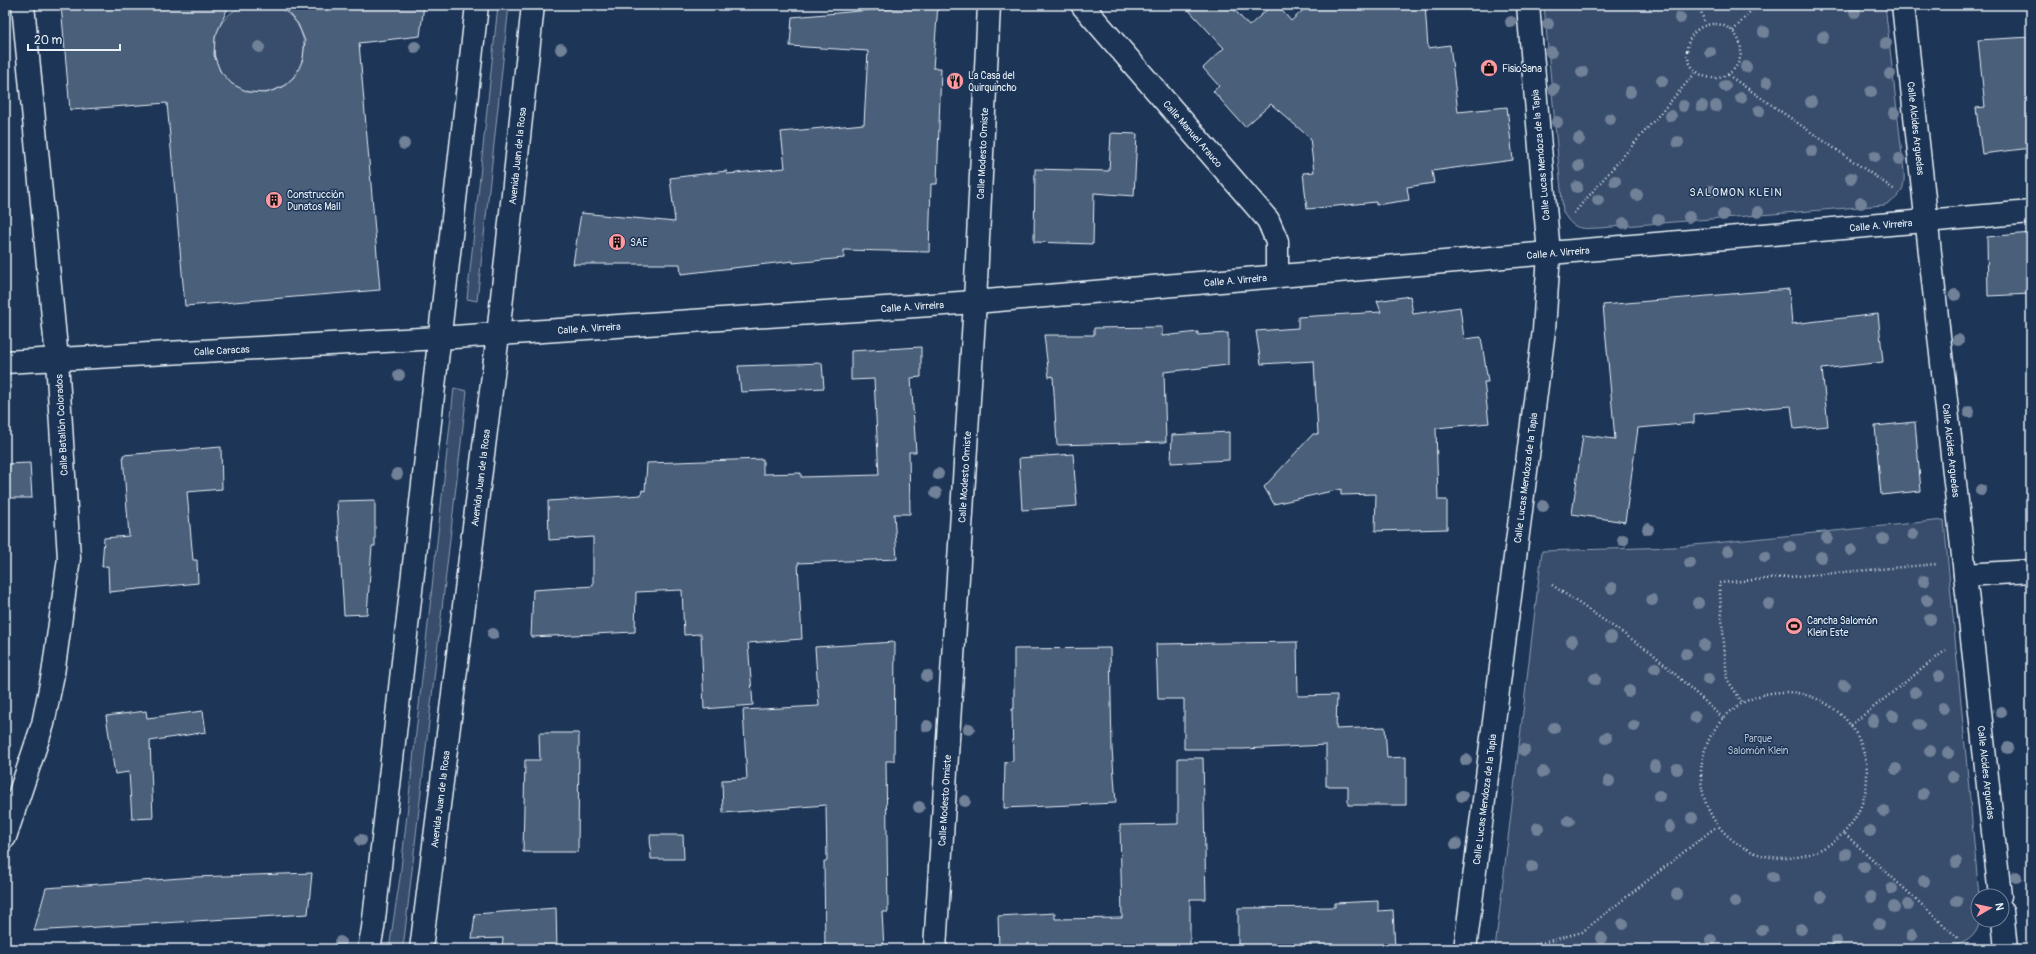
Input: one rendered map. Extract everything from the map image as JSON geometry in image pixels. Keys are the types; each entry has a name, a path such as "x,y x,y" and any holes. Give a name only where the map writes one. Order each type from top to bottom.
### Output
{"street":[{"name":"Calle Batallón Colorados","path":"5,837 43,724 53,674 69,558 57,359 23,5"},
{"path":"369,949 373,928 477,5"},
{"name":"Avenida Juan de la Rosa","path":"421,949 498,334 533,5"},
{"name":"Calle Modesto Omiste","path":"935,949 975,302 989,5"},
{"name":"Calle Manuel Arauco","path":"1082,5 1268,220 1277,241 1277,275"},
{"name":"Calle Lucas Mendoza de la Tapia","path":"1465,949 1544,330 1549,254 1528,5"},
{"name":"Calle Alcides Arguedas","path":"1903,5 1999,888"},
{"name":"Calle A. Virreira","path":"439,338 975,302 1277,275 1549,254 2031,212"},
{"name":"Calle Caracas","path":"5,362 439,338"},
{"path":"1965,575 2031,570"},
{"path":"2004,928 2006,949"}],"path":[{"path":"1699,5 1705,24"},
{"path":"1733,31 1756,5"},
{"path":"1705,24 1720,24 1733,31 1738,38 1741,55 1739,62 1728,75 1711,79 1696,72 1687,58 1688,41 1692,34 1705,24"},
{"path":"1574,213 1696,72"},
{"path":"1728,75 1895,190"},
{"path":"1742,702 1727,679 1719,583 1941,564"},
{"path":"1552,585 1652,653 1723,718"},
{"path":"1850,725 1949,648"},
{"path":"1788,692 1812,696 1833,708 1850,725 1862,746 1868,768 1866,792 1859,815 1845,834 1822,851 1794,860 1765,858 1738,846 1717,826 1706,806 1700,782 1702,759 1710,736 1723,718 1742,702 1764,693 1788,692"},
{"path":"1520,949 1582,932 1717,826"},
{"path":"1845,834 1959,939"}],"green space":[{"path":"259,3 276,6 291,16 301,31 304,48 301,65 291,80 276,90 259,93 242,90 227,80 217,65 214,48 217,31 227,16 242,6"},
{"path":"498,5 509,5 477,301 467,299"},
{"path":"1544,5 1885,5 1904,172 1904,183 1901,192 1898,196 1884,205 1599,228 1582,228 1574,225 1563,212"},
{"path":"454,388 467,391 404,940 402,949 389,949 400,878"},
{"name":"Parque Salomón Klein","path":"1944,520 1978,888 1970,888 1970,928 1978,928 1972,937 1965,942 1956,945 1919,949 1495,949 1542,551 1674,547"}],"building":[{"name":"Construcción Dunatos Mall","path":"61,5 229,5 215,37 214,55 220,71 232,84 248,92 266,93 283,87 296,75 303,59 305,41 298,24 282,5 424,5 420,36 359,43 380,290 185,306 167,103 70,110"},
{"path":"938,5 933,68 941,68 937,184 931,184 929,252 844,250 844,258 793,263 793,261 681,274 680,264 573,264 581,213 675,222 670,178 727,171 727,174 785,168 781,132 864,124 868,51 790,46 792,17"},
{"path":"1184,5 1230,5 1249,26 1272,5 1277,5 1291,21 1309,5 1425,5 1428,48 1450,45 1458,112 1507,107 1513,160 1432,171 1434,183 1407,187 1409,200 1376,205 1376,202 1307,209 1303,173 1314,172 1310,138 1271,104 1245,127 1213,91 1219,86 1203,68 1224,48"},
{"path":"2031,37 2031,148 1982,154 1976,108 1985,107 1978,40"},
{"path":"1111,133 1137,134 1134,196 1094,193 1093,244 1034,242 1035,169 1109,171"},
{"path":"2031,233 2031,294 1988,296 1987,237"},
{"path":"1789,289 1792,324 1878,314 1883,362 1822,369 1828,426 1794,429 1791,406 1694,414 1694,423 1638,428 1625,522 1572,514 1583,435 1615,439 1603,305"},
{"path":"1410,296 1413,314 1460,307 1464,339 1481,337 1488,382 1484,382 1489,423 1436,428 1438,500 1447,500 1447,529 1375,531 1376,494 1341,495 1341,489 1274,504 1264,487 1313,434 1318,434 1314,361 1261,364 1256,331 1298,328 1298,317 1381,312 1377,301"},
{"path":"1162,327 1162,336 1198,332 1198,335 1228,333 1228,365 1164,372 1166,442 1057,445 1053,376 1049,377 1044,335 1094,335 1094,328"},
{"path":"921,347 921,377 911,378 916,452 909,452 910,514 894,514 897,559 798,563 802,639 748,643 753,705 704,709 701,634 684,635 682,590 636,592 635,632 531,637 533,590 593,586 593,537 549,540 548,501 641,495 642,490 645,491 647,463 763,459 763,474 801,473 801,477 879,475 874,379 851,380 851,351"},
{"path":"822,363 824,388 741,392 738,366"},
{"path":"1915,422 1921,491 1881,495 1875,426"},
{"path":"1229,432 1229,460 1171,463 1172,435"},
{"path":"221,447 222,489 187,492 193,560 197,560 198,583 109,592 108,566 102,567 104,538 129,536 123,455"},
{"path":"1073,454 1077,506 1022,510 1019,458"},
{"path":"30,463 32,498 5,498 5,464"},
{"path":"375,500 375,546 372,546 367,614 344,615 337,501"},
{"path":"895,642 894,761 886,761 888,912 882,912 884,949 825,949 824,861 827,861 826,805 723,813 722,780 747,779 743,710 819,706 815,647"},
{"path":"1297,642 1298,696 1337,695 1336,729 1385,727 1387,758 1406,757 1406,805 1348,805 1348,786 1326,786 1326,745 1243,749 1184,749 1184,699 1158,699 1156,644"},
{"path":"1110,648 1112,749 1116,803 1004,808 1005,762 1013,761 1012,709 1014,709 1014,649"},
{"path":"146,711 147,718 203,711 206,732 150,741 153,818 132,819 129,772 115,774 106,716"},
{"path":"539,733 579,733 578,852 523,852 525,760 540,760"},
{"path":"1178,758 1203,758 1206,899 1190,899 1190,949 999,949 998,916 1055,913 1055,919 1122,918 1120,825 1178,824"},
{"path":"650,835 683,835 684,859 651,859"},
{"path":"312,873 308,914 34,931 46,888 195,877"},
{"path":"1378,901 1378,911 1393,910 1395,949 1238,949 1238,908 1335,907 1335,903"},
{"path":"556,908 557,949 502,949 503,938 472,939 475,914"}],"place":[{"name":"FisioSana","path":"1489,68"},
{"name":"La Casa del Quirquincho","path":"955,81"},
{"name":"Construcción Dunatos Mall","path":"274,200"},
{"name":"SAE","path":"617,242"},
{"name":"Cancha Salomón Klein Este","path":"1794,626"}],"district":[{"name":"SALOMON KLEIN","path":"1736,192"}]}
